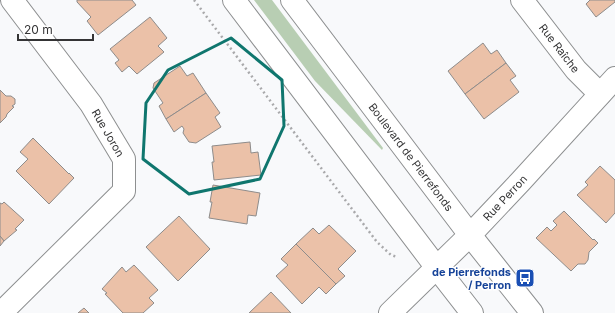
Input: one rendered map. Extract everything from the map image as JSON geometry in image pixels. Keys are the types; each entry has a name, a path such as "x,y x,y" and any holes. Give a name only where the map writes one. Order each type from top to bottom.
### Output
{"street":[{"name":"Rue Joron","path":"1,313 124,191 124,159 91,104 12,0"},
{"path":"234,0 472,313"},
{"name":"Boulevard de Pierrefonds","path":"292,0 470,235 532,313"},
{"name":"Rue Raîche","path":"522,0 576,70 600,94"},
{"name":"Rue Perron","path":"390,313 470,235 615,78"}],"path":[{"path":"194,0 378,242 391,255 401,258"}],"highlighted area":[{"path":"231,38 282,80 284,126 260,179 189,194 143,159 146,103 168,70"}],"green space":[{"path":"254,0 272,0 383,148 382,150 315,81"}],"building":[{"path":"77,0 132,0 136,5 98,35 87,21 91,17 77,2"},
{"path":"590,0 615,0 615,2 596,17 586,4"},
{"path":"150,17 167,38 158,46 164,52 137,74 129,66 122,72 115,63 119,60 110,49"},
{"path":"483,43 491,54 497,50 506,63 465,94 448,71"},
{"path":"506,63 516,76 510,80 519,92 484,119 465,94"},
{"path":"180,66 187,76 193,73 206,93 166,119 159,106 163,103 153,88 154,83"},
{"path":"0,90 6,96 11,96 15,99 15,104 0,123"},
{"path":"206,93 220,113 215,117 221,127 196,143 189,142 183,133 184,129 182,126 174,132 166,119"},
{"path":"33,138 74,178 49,204 16,171 28,159 20,152"},
{"path":"250,142 251,153 258,152 261,175 214,180 212,146"},
{"path":"600,166 615,180 615,213 606,223 577,195 588,185 585,182"},
{"path":"213,185 260,193 256,216 248,215 247,224 209,218"},
{"path":"4,202 24,220 15,229 17,230 4,241 0,236 0,203 2,204"},
{"path":"564,211 593,240 594,239 598,243 589,252 588,260 585,264 578,264 571,271 536,238 547,227 551,231 557,225 553,221"},
{"path":"179,216 210,249 178,281 146,247"},
{"path":"329,225 356,251 338,269 345,276 336,284 296,244 313,228 319,234"},
{"path":"0,236 4,241 0,246"},
{"path":"296,244 336,284 326,294 319,287 302,304 276,276 288,265 281,259"},
{"path":"134,265 158,290 149,298 154,303 143,313 123,313 102,289 122,267 126,272"},
{"path":"271,292 291,313 249,313"},
{"path":"84,308 89,313 78,313"}],"place":[{"name":"de Pierrefonds / Perron","path":"525,278"}]}
